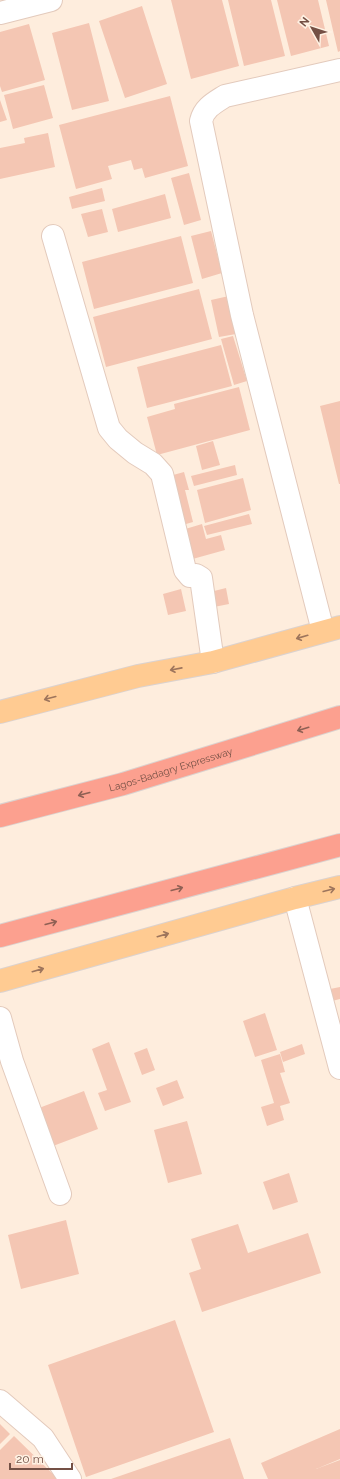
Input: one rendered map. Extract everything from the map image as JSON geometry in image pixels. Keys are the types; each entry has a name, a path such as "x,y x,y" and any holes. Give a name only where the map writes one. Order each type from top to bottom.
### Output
{"highway":[{"name":"Lagos-Badagry Expressway","path":"0,816 123,784 340,718"},
{"path":"0,936 340,845"}],"main road":[{"path":"0,712 138,676 213,662 332,629"},
{"path":"0,981 295,898 340,887"}],"street":[{"path":"0,13 51,0"},
{"path":"332,629 242,315 201,121 203,113 211,104 225,96 340,70"},
{"path":"53,236 109,428 118,439 135,453 153,464 162,474 185,570 190,576 196,575 201,578 213,662"},
{"path":"295,898 340,1068"},
{"path":"0,1018 12,1061 60,1194"},
{"path":"0,1401 43,1438 70,1479"}],"building":[{"path":"171,0 222,0 239,66 191,79"},
{"path":"228,0 271,0 285,56 244,66"},
{"path":"277,0 318,0 329,46 291,56"},
{"path":"326,0 340,0 340,51 338,52"},
{"path":"142,6 167,84 125,98 99,21"},
{"path":"89,23 109,101 72,110 52,33"},
{"path":"29,24 45,80 2,92 0,86 0,32"},
{"path":"44,85 53,118 13,129 4,95"},
{"path":"170,96 188,166 145,178 142,168 134,170 131,160 108,166 112,179 76,189 59,125"},
{"path":"0,100 7,120 0,122"},
{"path":"48,133 55,167 0,179 0,148 25,143 24,138"},
{"path":"189,173 201,220 184,225 171,178"},
{"path":"102,188 105,201 72,209 69,197"},
{"path":"165,194 171,218 118,232 112,209"},
{"path":"102,209 108,232 88,237 81,214"},
{"path":"211,231 222,273 202,279 191,236"},
{"path":"181,236 193,283 94,309 82,262"},
{"path":"199,289 212,339 106,367 93,317"},
{"path":"229,296 236,334 219,337 211,300"},
{"path":"233,336 247,381 234,385 221,339"},
{"path":"221,345 232,386 147,408 137,367"},
{"path":"239,387 250,430 157,455 147,417 175,409 174,404"},
{"path":"340,401 340,484 339,484 320,406"},
{"path":"213,441 220,465 202,470 196,446"},
{"path":"235,465 237,475 194,486 191,476"},
{"path":"184,472 189,490 185,490 193,522 179,526 166,477"},
{"path":"243,478 251,510 205,523 197,490"},
{"path":"249,514 252,524 207,535 204,526"},
{"path":"202,524 206,539 221,535 225,550 189,560 182,530"},
{"path":"226,588 229,604 214,607 210,592"},
{"path":"181,589 186,611 168,615 163,594"},
{"path":"340,987 340,999 332,1001 330,989"},
{"path":"265,1013 277,1050 255,1057 243,1021"},
{"path":"109,1042 131,1102 105,1111 98,1093 107,1090 92,1049"},
{"path":"302,1044 305,1054 283,1062 280,1052"},
{"path":"147,1048 155,1070 142,1075 134,1053"},
{"path":"280,1054 285,1072 280,1073 290,1103 280,1106 284,1120 267,1126 261,1107 274,1103 261,1060"},
{"path":"177,1080 184,1098 163,1106 156,1088"},
{"path":"84,1091 98,1129 53,1146 39,1108"},
{"path":"187,1121 202,1174 168,1183 154,1130"},
{"path":"289,1173 298,1202 273,1210 263,1182"},
{"path":"66,1220 79,1274 21,1289 8,1235"},
{"path":"238,1224 248,1253 308,1233 321,1273 202,1312 189,1273 201,1269 191,1239"},
{"path":"175,1320 214,1432 86,1477 48,1365"},
{"path":"0,1424 10,1434 0,1444"},
{"path":"340,1429 340,1459 316,1469 340,1460 340,1479 268,1479 261,1463"},
{"path":"14,1436 58,1479 0,1479 0,1450"},
{"path":"230,1438 244,1479 111,1479"}]}
